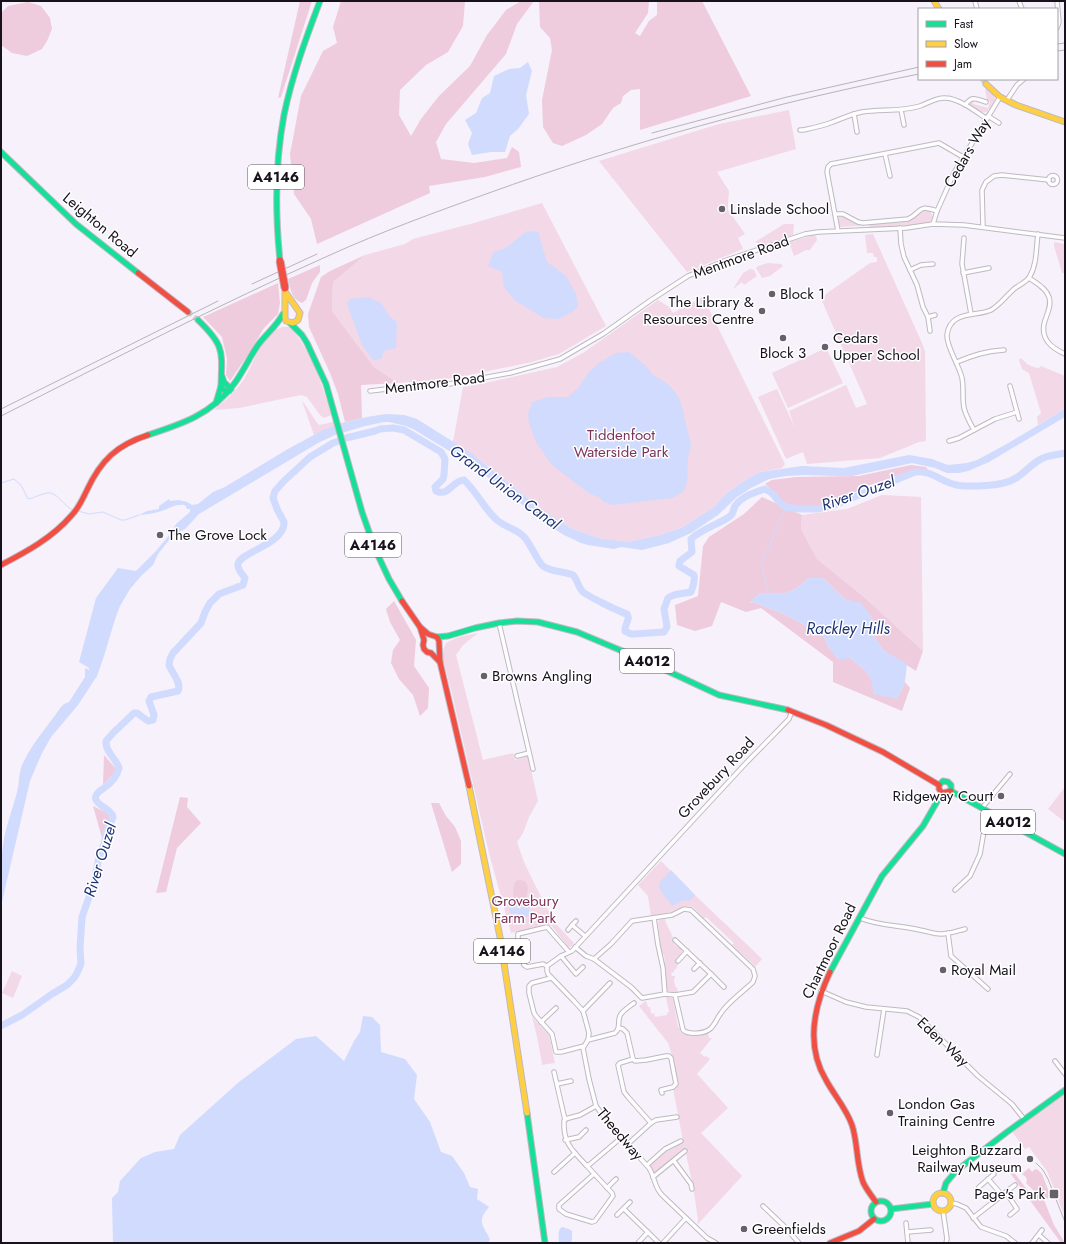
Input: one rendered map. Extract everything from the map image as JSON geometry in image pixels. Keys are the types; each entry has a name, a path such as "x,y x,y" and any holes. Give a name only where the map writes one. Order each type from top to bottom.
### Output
{"main road":[{"name":"A4146","path":"295,307 286,290 280,261 277,232 276,202 279,148 289,94 304,44 320,1"},
{"path":"986,84 1004,99 1016,105 1065,122"},
{"name":"Leighton Road","path":"1,152 76,224 188,312"},
{"name":"A4146","path":"284,312 286,290"},
{"path":"1,566 21,555 60,528 79,507 91,482 105,461 123,445 182,422 202,413 216,404 230,390 257,347 275,327 284,312 289,307 295,307 299,311 300,318 296,322 275,327"},
{"path":"284,312 284,319 289,323"},
{"name":"A4146","path":"300,318 302,335"},
{"path":"198,320 213,333 222,355 221,386 216,404"},
{"name":"A4146","path":"289,323 302,335 318,365 333,406 362,512 375,549 389,579 404,605 420,627 437,642 440,662 500,936 513,1013 545,1243"},
{"path":"222,375 224,382 230,390"},
{"path":"221,386 225,391 230,390"},
{"name":"A4012","path":"437,642 448,636 475,628 517,621 538,622 583,634 719,695 743,701 776,706 826,725 883,752 939,785 943,781 948,782 951,785 951,791 1065,854"},
{"name":"A4146","path":"420,627 424,640 424,649 431,653 440,662"},
{"path":"424,640 427,637 437,642 436,652 431,653"},
{"path":"939,785 939,789 942,793 946,794 951,791"},
{"name":"Chartmoor Road","path":"876,1202 864,1183 858,1162 854,1134 850,1120 845,1109 824,1077 814,1045 815,1010 821,991 870,896 883,876 930,816 942,793"},
{"path":"943,1193 946,1183 956,1171 1065,1090"},
{"path":"943,1193 950,1198 951,1203 949,1208 943,1211 935,1209 933,1204 935,1196 943,1193"},
{"path":"884,1201 891,1209 890,1215 886,1220 880,1222 871,1216 871,1207 876,1202 884,1201"},
{"path":"891,1209 933,1204"},
{"path":"830,1243 857,1233 865,1228 874,1219"}],"street":[{"path":"1058,12 1058,25"},
{"name":"Cedars Way","path":"934,224 937,211 947,186 963,157 988,118 1021,80"},
{"path":"805,136 802,130 829,124 854,114 880,110 901,110 921,106 945,97 955,99 999,123"},
{"path":"965,105 970,99 986,102"},
{"path":"901,110 904,125"},
{"path":"854,114 857,132"},
{"path":"838,231 827,172 828,167 831,164 939,143 963,157"},
{"path":"885,154 890,176"},
{"path":"983,227 982,190 986,182 994,176 1002,175 1049,180"},
{"path":"835,214 843,214 852,220 863,223 908,219 913,217 920,209 926,207 937,211"},
{"name":"Mentmore Road","path":"370,391 457,382 510,373 560,359 603,334 688,276 724,261 805,234 900,228 934,224 983,227 1065,238"},
{"path":"900,228 902,250 917,285 923,307 928,317 930,331"},
{"path":"974,430 966,416 962,377 948,342 947,334 951,324 956,319 961,316 990,310 999,305 1015,288 1029,278 1033,270 1038,234"},
{"path":"964,238 962,264 971,314"},
{"path":"910,270 921,265 933,264"},
{"path":"963,273 989,268"},
{"path":"1029,278 1043,288 1049,298 1050,308 1044,324 1043,332 1045,339 1055,350 1065,354"},
{"path":"928,317 935,314"},
{"path":"957,362 982,353 1004,350"},
{"path":"1010,386 1019,419"},
{"path":"949,441 959,438 995,419 1017,412"},
{"path":"500,623 533,769"},
{"name":"Grovebury Road","path":"547,966 576,947 589,931 789,719 792,711"},
{"path":"517,756 529,753"},
{"path":"982,808 1010,774"},
{"path":"955,890 970,876 980,854 984,831 992,813"},
{"path":"594,959 611,944 632,921 672,916 684,909 690,910 752,969 755,976 753,982 721,1013 716,1022 706,1031 687,1033 683,1030 675,995"},
{"path":"654,918 663,968 665,994"},
{"path":"860,918 888,926 920,929 932,933 948,934 965,929"},
{"path":"568,930 576,921"},
{"path":"572,925 585,936"},
{"path":"551,978 532,983 528,988 534,1013 552,1034 556,1052 584,1046 588,1040 589,1034 583,1011 551,978 547,971 547,966 543,964 527,967 524,965 518,942 518,934 547,927 569,952"},
{"path":"948,934 951,956 988,988"},
{"path":"675,940 724,987"},
{"path":"576,947 586,956 594,959 631,987 642,998 665,994 675,995 693,992 711,974"},
{"path":"678,961 687,951"},
{"path":"561,956 576,974 583,967"},
{"path":"694,969 700,964"},
{"path":"583,1011 610,983"},
{"name":"Eden Way","path":"821,991 846,1002 866,1007 907,1011 919,1017 978,1076 1012,1104 1024,1119"},
{"path":"588,1040 615,1033 619,1028 619,1017 634,1003"},
{"path":"541,1022 556,1008"},
{"path":"877,1055 884,1009"},
{"path":"619,1028 623,1029 627,1033 633,1059"},
{"name":"Theedway","path":"584,1046 584,1056 596,1106 647,1165 653,1176 657,1190 710,1240 716,1243"},
{"path":"652,1123 624,1092 618,1065 633,1059 638,1061 669,1056 671,1058 676,1084 673,1087 661,1090"},
{"path":"1055,1061 1065,1074"},
{"path":"554,1072 565,1120 566,1140 569,1146 612,1193 613,1196 595,1221 592,1222 566,1214 559,1209 559,1205 594,1174"},
{"path":"557,1084 571,1081"},
{"path":"565,1120 580,1115 596,1106"},
{"path":"628,1144 656,1120 677,1117"},
{"path":"566,1140 579,1137 586,1130"},
{"path":"586,1165 594,1162 622,1137"},
{"name":"Theedway","path":"647,1165 665,1149 680,1141"},
{"path":"653,1176 685,1151"},
{"path":"554,1172 575,1153"},
{"path":"674,1161 691,1184 692,1189"},
{"path":"979,1187 994,1174"},
{"path":"607,1188 616,1179"},
{"path":"988,1179 1017,1209 1010,1215"},
{"path":"973,1218 1015,1185"},
{"path":"617,1215 630,1202"},
{"path":"951,1203 962,1206 981,1227 1006,1236 1015,1243"},
{"path":"763,1206 799,1243"},
{"path":"624,1209 660,1243"},
{"path":"943,1211 947,1239 946,1243"},
{"path":"663,1243 686,1218"},
{"path":"906,1223 908,1243"},
{"path":"907,1232 931,1230"},
{"path":"1032,1243 1042,1230"},
{"path":"638,1243 648,1232"},
{"path":"1039,1235 1048,1243"}],"green space":[{"path":"987,87 994,94 995,100 987,112 979,112 968,103 974,100 973,104 988,108 990,101 987,100 985,90"},
{"path":"789,110 796,149 717,172 729,191 728,210 745,234 738,238 743,249 687,272 599,161 719,124"},
{"path":"542,203 606,326 559,354 532,362 455,378 398,383 374,367 332,311 333,282 365,255 405,244 413,239"},
{"path":"927,209 932,215 932,219 926,224 870,228 869,225 840,227 838,222 839,217 843,216 857,224 907,222 914,218 920,211"},
{"path":"784,224 794,224 793,235 762,245 755,242"},
{"path":"873,234 925,351 926,441 919,442 880,458 807,464 803,452 786,459 758,397 777,389 795,428 789,411 846,385 856,408 867,404 822,301 826,294 870,263 877,262 877,257 874,257 873,253 867,253 865,235"},
{"path":"814,235 816,236 817,240 810,250 806,250 794,256 789,242"},
{"path":"1054,242 1065,244 1065,273 1062,273"},
{"path":"768,263 781,264 783,266 770,276 762,278 756,268"},
{"path":"750,269 754,270 757,276 744,285 742,282 733,289 743,273"},
{"name":"Tiddenfoot Waterside Park","path":"703,297 785,464 782,468 760,472 749,478 728,492 714,507 683,527 660,535 628,542 598,538 571,528 543,510 484,463 453,442 463,387 557,367 583,353 658,300 669,307 673,313"},
{"path":"282,327 290,327 304,347 320,380 331,415 324,418 320,415 307,397 301,395 239,408 214,410 241,384 263,342 268,336"},
{"path":"826,348 843,383 788,408 772,373"},
{"path":"1020,358 1033,367 1039,368 1041,366 1065,376 1065,409 1038,425 1037,417 1041,413 1029,373 1022,369 1019,360"},
{"path":"302,401 319,425 333,422 335,426 314,435"},
{"path":"882,495 921,497 923,651 864,597 817,559 801,529 802,515 847,509"},
{"name":"Grovebury Farm Park","path":"478,633 463,645 456,655 483,760 513,753 515,760 528,756 538,801 529,817 523,833 517,842 524,862 555,923 574,943 569,948 551,925 511,933 489,853 443,660 443,650 446,643 458,637"},
{"path":"1065,787 1065,822 1048,809"},
{"path":"661,861 762,959 755,967 732,945 734,943 706,917 703,919 693,907 684,906 671,912 651,916 648,896 638,885"},
{"path":"665,919 673,937 671,939 674,941 674,944 682,950 676,960 679,963 674,972 671,973 672,976 675,976 675,986 678,992 668,991 664,955 661,953 659,943 658,922 659,920"},
{"path":"12,971 22,976 13,998 2,993"},
{"path":"666,997 673,999 680,1032 690,1036 708,1034 709,1038 712,1038 700,1053 710,1059 697,1074 728,1108 701,1133 742,1176 698,1224 693,1186 686,1154 689,1152 686,1148 654,1173 649,1165 665,1152 683,1141 673,1088 675,1087 675,1065 668,1043 639,1006 646,1001 648,1007 650,1007 651,1014 654,1013 655,1017 667,1015 669,1012"},
{"path":"532,1017 549,1035 555,1063 541,1065 542,1063"},
{"path":"1065,1093 1065,1217 1047,1171 1029,1147 1025,1149 1013,1133 1014,1130"}],"shaded area":[{"path":"300,1 312,1 281,97 278,98"},
{"path":"341,1 465,1 463,26 448,52 426,65 400,90 399,115 411,136 421,119 439,96 470,66 487,35 506,10 521,1 534,1 517,24 506,54 446,124 436,142 441,159 474,163 507,158 512,147 519,152 521,167 485,177 429,186 430,193 317,244 311,219 294,194 290,154 301,96 323,51 337,43 333,27"},
{"path":"539,1 649,1 648,13 635,33 640,36 649,21 657,15 657,1 702,1 751,96 640,130 640,89 631,90 623,96 621,103 613,108 602,124 586,135 562,146 553,143 543,127 542,100 552,50 550,38 540,27"},
{"path":"28,2 41,6 50,18 52,29 42,49 27,56 12,53 1,45 1,13 8,6"},
{"path":"365,255 333,282 332,311 374,367 398,383 361,385 362,418 345,422 338,394 309,327 308,314 321,277 330,271"},
{"path":"320,265 320,272 312,283 306,300 302,303 298,301 292,294 288,279"},
{"path":"278,283 280,303 278,314 264,328 230,381 226,375 227,359 222,337 203,317"},
{"path":"911,465 926,467 928,470 913,470 865,487 837,501 823,506 797,507 787,504 778,499 765,484 772,480 796,477 859,476"},
{"path":"762,497 802,515 801,529 817,559 864,597 923,651 916,671 883,650 873,635 872,617 860,603 846,600 823,578 809,578 797,588 786,593 760,593 749,603 753,602 784,614 823,635 829,648 850,658 866,671 873,682 897,699 905,682 910,688 902,711 833,682 833,662 761,608 746,612 721,602 712,626 695,631 677,625 675,605 698,596 703,546 709,537 744,514"},
{"path":"394,601 416,640 414,666 429,688 428,708 420,716 413,695 399,679 391,663 393,650 400,640 390,622 386,609"},
{"path":"104,755 117,770 103,785"},
{"path":"180,797 188,798 187,807 201,823 177,848 166,892 156,893"},
{"path":"431,803 439,803 446,816 455,827 461,841 461,864 452,872"},
{"path":"93,806 111,815 102,838"},
{"path":"518,880 526,882 528,888 525,903 521,906 514,898 513,889 515,882"},
{"path":"1029,1168 1032,1172 1035,1169 1042,1174 1051,1197 1044,1200 1054,1225 1065,1243 1061,1243 1010,1173 1013,1171 1034,1199 1036,1198 1034,1195 1036,1193 1026,1183 1026,1177 1022,1174"}],"water":[{"path":"528,62 532,71 526,95 529,114 518,129 510,136 505,152 491,152 472,155 468,144 472,133 465,120 476,113 482,98 490,93 494,76 509,69 520,68"},
{"path":"527,231 538,232 547,262 566,276 576,294 578,307 559,319 543,318 515,301 504,287 502,272 488,266 493,253 507,247"},
{"path":"368,297 381,303 390,317 397,322 396,348 384,351 381,359 373,360 362,345 347,304 350,299"},
{"path":"629,352 646,366 653,375 669,385 678,396 691,445 688,457 687,481 684,491 672,498 612,505 604,502 599,497 590,494 552,465 536,442 529,423 528,414 532,402 548,397 568,397 578,388 589,372 599,363 616,353"},
{"name":"Grand Union Canal","path":"1065,409 1065,417 989,462 968,471 947,473 935,468 912,463 852,476 805,475 769,479 737,497 718,515 691,533 669,543 642,550 621,547 614,549 588,545 564,535 548,525 471,464 406,426 384,422 335,435 318,443 199,514 185,529 173,535 158,554 153,565 130,589 116,616 97,676 78,705 51,737 41,755 30,781 1,906 1,872 4,839 18,788 21,767 31,748 41,734 61,707 69,702 85,677 85,668 89,670 89,668 79,662 96,598 118,568 136,571 156,551 171,533 176,524 190,512 190,509 187,509 185,505 181,505 155,513 139,515 147,511 159,509 159,506 169,499 170,501 179,500 192,505 198,504 213,492 225,487 323,430 345,422 367,417 386,414 404,415 417,419 471,453 543,510 571,528 598,538 628,542 660,535 683,527 714,507 728,492 760,472 802,466 844,468 909,455 932,459 948,465 967,463 977,460 1005,445"},
{"name":"Rackley Hills","path":"809,578 823,578 846,600 860,602 872,617 873,635 883,650 907,664 905,682 897,699 873,694 872,682 867,673 850,658 838,660 829,648 823,635 784,614 753,602 748,603 760,593 786,593 797,588"},
{"path":"671,870 695,895 691,900 682,901 672,906 659,888 660,882"},
{"path":"511,907 528,907 529,915 526,918 521,919 512,917 509,910"},
{"path":"363,1016 372,1017 380,1025 381,1052 405,1059 417,1075 414,1099 430,1122 441,1152 452,1156 464,1173 470,1187 478,1189 477,1199 489,1207 482,1219 483,1226 490,1239 488,1243 113,1243 112,1198 118,1192 120,1181 141,1158 155,1152 174,1149 180,1135 239,1082 296,1039 316,1036 344,1061 360,1032"},
{"path":"562,1227 572,1231 571,1243 559,1243 559,1232 560,1228"}],"waterway":[{"name":"River Ouzel","path":"1,1026 22,1015 67,985 74,978 81,964 80,948 82,917 94,883 99,857 107,830 113,817 108,810 96,801 96,797 98,793 113,780 119,768 107,748 106,741 134,713 137,713 148,721 153,720 154,715 149,701 151,697 178,691 178,681 169,665 173,653 201,623 210,603 219,594 243,585 245,578 238,568 238,564 241,560 246,555 270,542 278,536 282,530 284,522 273,498 275,491 310,457 333,443 380,429 393,428 404,430 441,452 445,459 444,475 443,479 435,487 436,491 444,492 460,481 464,480 492,516 500,523 519,533 525,538 543,566 573,575 582,591 627,614 628,618 625,631 631,634 664,632 667,627 664,609 668,598 676,594 691,592 693,586 694,575 679,566 680,561 692,552 691,539 700,532 731,516 735,506 745,497 753,493 765,489 772,493 780,503 786,507 817,509 832,506 915,472 925,472 959,486 994,485 1005,483 1015,479 1041,459 1065,453"},
{"path":"1,483 14,479 21,485 28,499 51,493 57,496 73,510"},
{"path":"769,593 761,566 786,507"},
{"path":"78,511 89,514 103,512 121,520 139,515"}],"tunnel":[{"path":"983,80 986,84"},
{"path":"188,312 198,320"}],"railway":[{"path":"1058,44 1065,43"},
{"path":"1058,51 1065,50"},
{"path":"652,133 787,97 918,67"},
{"path":"1,416 164,334 288,274 388,231 486,194 592,158 700,126 809,98 918,74"},
{"path":"252,284 317,254"},
{"path":"1,409 218,301"},
{"path":"1036,1163 1043,1170 1048,1179 1065,1222"}],"traffic: fast":[{"path":"280,261 277,224 277,169 281,133 287,100 295,72 320,1"},
{"path":"1,152 76,224 138,273"},
{"path":"148,435 173,427 196,417 216,403 234,384 258,345 283,314"},
{"path":"198,320 213,336 217,343 220,350 222,365 221,386 225,391 229,391"},
{"path":"290,323 302,335 307,343 326,384 362,512 375,549 389,579 402,601"},
{"path":"222,376 224,382 231,389"},
{"path":"216,403 221,386"},
{"path":"437,637 448,636 499,623 517,621 538,622 577,632 646,661 719,695 788,710"},
{"path":"939,785 943,781 948,782 951,785 951,791"},
{"path":"951,791 1065,854"},
{"path":"830,972 882,876 923,826 942,793"},
{"path":"943,1193 946,1183 956,1171 1065,1090"},
{"path":"527,1113 545,1243"},
{"path":"881,1201 888,1204 891,1211 888,1218 881,1221 874,1218 871,1211 874,1204 881,1201"},
{"path":"891,1209 933,1204"}],"traffic: slow":[{"path":"934,1 938,8"},
{"path":"986,84 1000,97 1016,105 1065,122"},
{"path":"285,288 285,318 286,321 293,323 298,320 300,313 286,293"},
{"path":"469,786 500,937 527,1113"},
{"path":"938,1193 946,1193 951,1198 951,1202 949,1209 946,1211 938,1211 933,1206 933,1198 938,1193"}],"traffic: jam":[{"path":"280,261 285,288"},
{"path":"138,273 188,312"},
{"path":"1,565 29,550 64,524 82,501 92,479 104,462 127,444 148,435"},
{"path":"402,601 420,627 428,634 437,637 439,641 440,662 469,786"},
{"path":"420,627 424,640 424,649 431,653 440,662"},
{"path":"788,710 826,725 883,752 939,785"},
{"path":"939,785 939,789 942,793 951,791"},
{"path":"830,972 824,985 816,1012 814,1026 816,1053 819,1067 852,1125 859,1168 863,1182 876,1202"},
{"path":"830,1243 859,1231 874,1219"}],"place":[{"name":"Linslade School","path":"722,209"},
{"name":"Block 1","path":"772,294"},
{"name":"The Library & Resources Centre","path":"762,311"},
{"name":"Block 3","path":"783,338"},
{"name":"Cedars Upper School","path":"825,347"},
{"name":"The Grove Lock","path":"160,535"},
{"name":"Browns Angling","path":"484,676"},
{"name":"Ridgeway Court","path":"1001,796"},
{"name":"Royal Mail","path":"943,970"},
{"name":"London Gas Training Centre","path":"890,1113"},
{"name":"Leighton Buzzard Railway Museum","path":"1030,1159"},
{"name":"Page's Park","path":"1054,1194"},
{"name":"Greenfields","path":"744,1229"}]}
